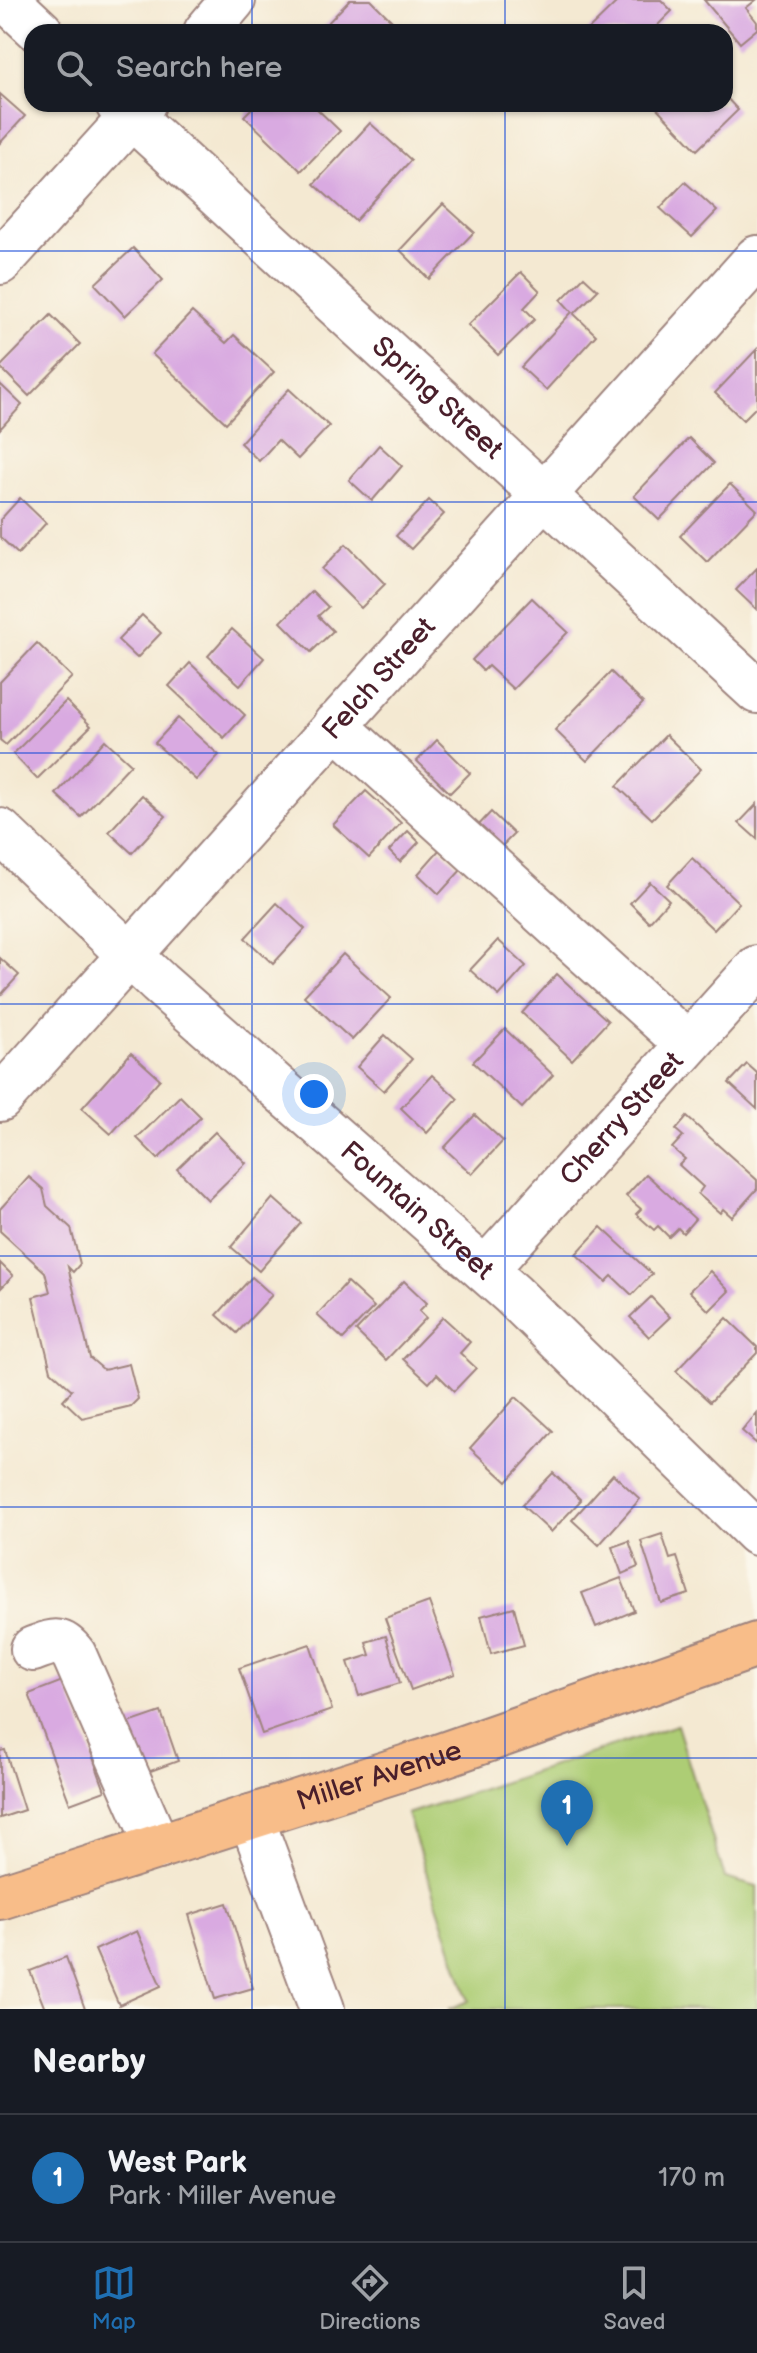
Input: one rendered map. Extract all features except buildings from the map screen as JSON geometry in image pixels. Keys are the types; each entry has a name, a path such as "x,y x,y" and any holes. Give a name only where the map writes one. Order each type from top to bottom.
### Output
{"main road":[{"name":"Miller Avenue","path":"0,1897 429,1760 757,1645"}],"street":[{"path":"7,0 32,24"},
{"path":"213,24 233,0"},
{"path":"0,262 128,112"},
{"name":"Spring Street","path":"135,112 542,496 757,691"},
{"name":"Felch Street","path":"0,1099 757,258"},
{"path":"335,725 687,1044"},
{"name":"Fountain Street","path":"0,831 130,955 485,1270 757,1533"},
{"name":"Cherry Street","path":"485,1270 757,968"},
{"path":"33,1649 60,1642 66,1644 74,1655 158,1847"},
{"path":"251,1817 322,2009"}],"green space":[{"path":"677,1725 725,1878 757,1887 757,2009 449,2009 469,2001 407,1814"}],"place":[{"name":"West Park","path":"567,1846"}]}
